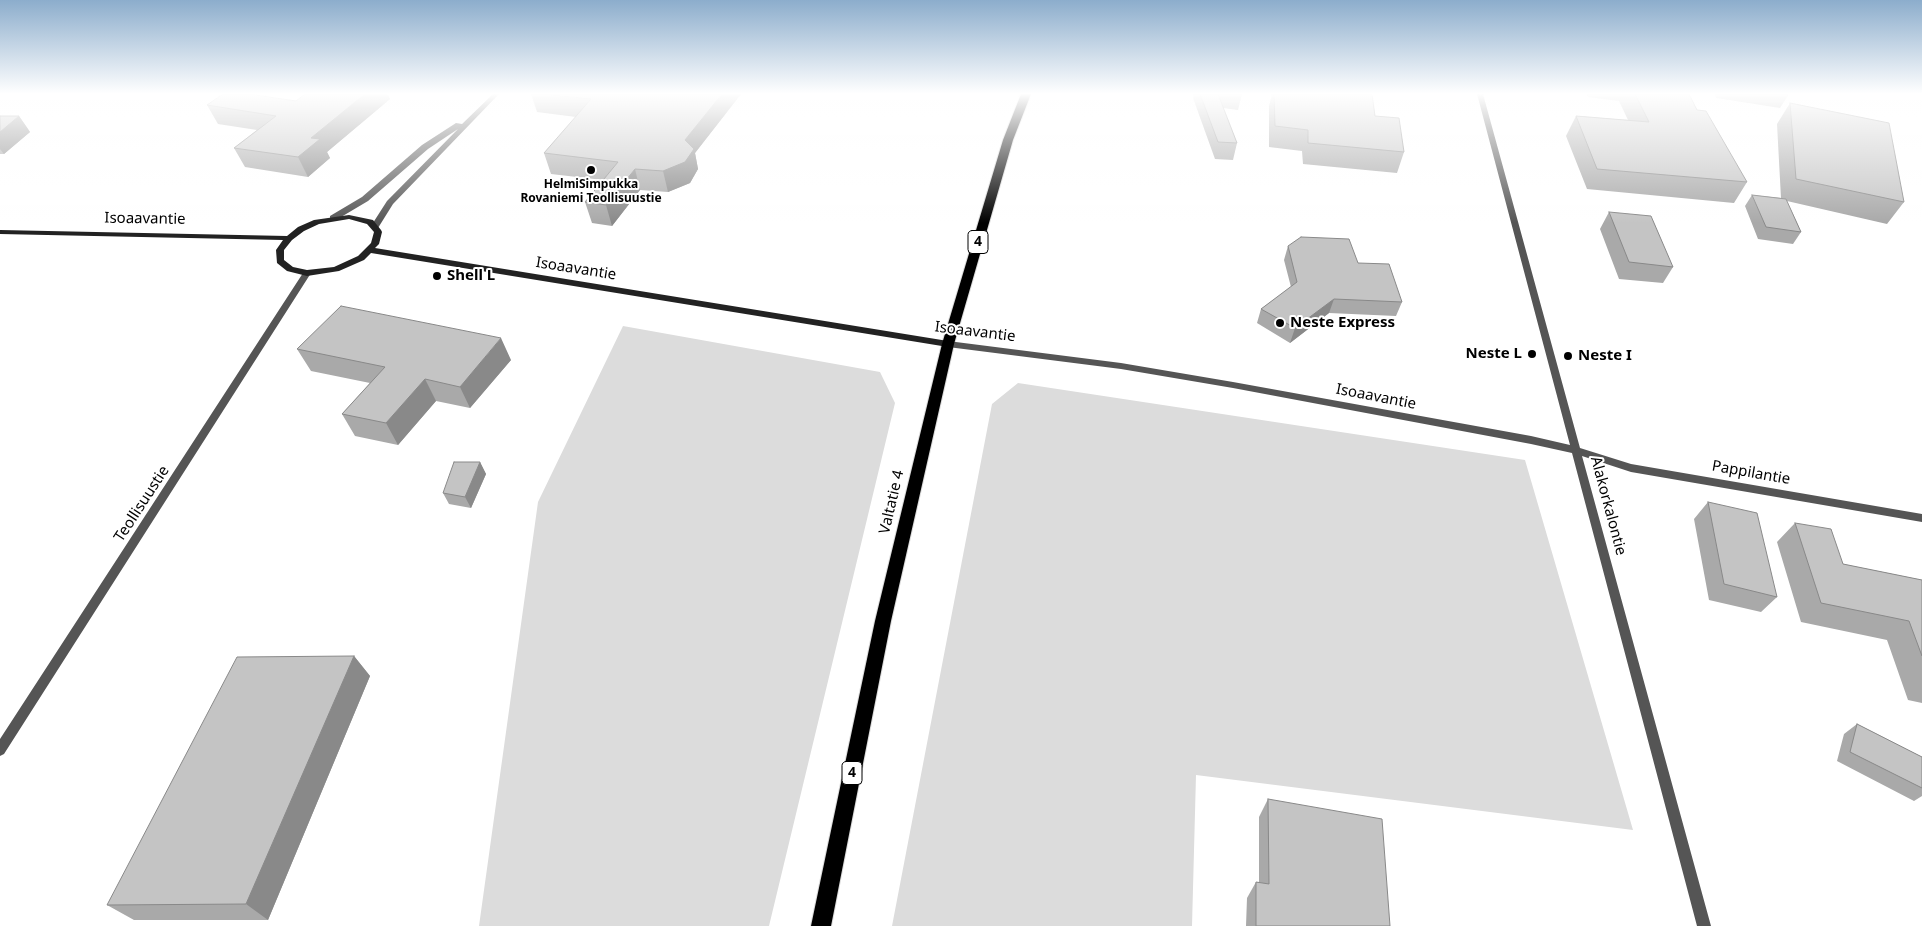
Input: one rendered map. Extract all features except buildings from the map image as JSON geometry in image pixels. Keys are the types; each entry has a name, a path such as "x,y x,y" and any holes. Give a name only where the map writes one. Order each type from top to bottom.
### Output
{"highway":[{"name":"Valtatie 4","path":"821,926 883,620 948,344 1009,137"}],"main road":[{"path":"349,217 363,219 375,226 378,238 370,250 349,264 336,269 307,273 290,269 280,261 280,250 289,238 316,222 349,217"},
{"name":"Isoaavantie","path":"0,232 289,238"},
{"name":"Isoaavantie","path":"370,250 948,344"}],"street":[{"path":"333,218 365,199 425,148 441,137"},
{"path":"375,226 390,203 453,137"},
{"name":"Alakorkalontie","path":"1492,137 1704,926"},
{"name":"Teollisuustie","path":"0,750 307,273"},
{"name":"Isoaavantie","path":"948,344 1121,366 1532,440 1576,450"},
{"name":"Pappilantie","path":"1576,450 1631,468 1922,518"}],"shaded area":[{"path":"623,326 880,372 895,403 769,926 479,926 538,502"},
{"path":"1018,383 1525,460 1633,830 1196,775 1192,926 892,926 992,404"}],"place":[{"name":"HelmiSimpukka Rovaniemi Teollisuustie","path":"591,170"},
{"name":"Shell L","path":"437,276"},
{"name":"Neste Express","path":"1280,323"},
{"name":"Neste L","path":"1532,354"},
{"name":"Neste I","path":"1568,356"}]}
